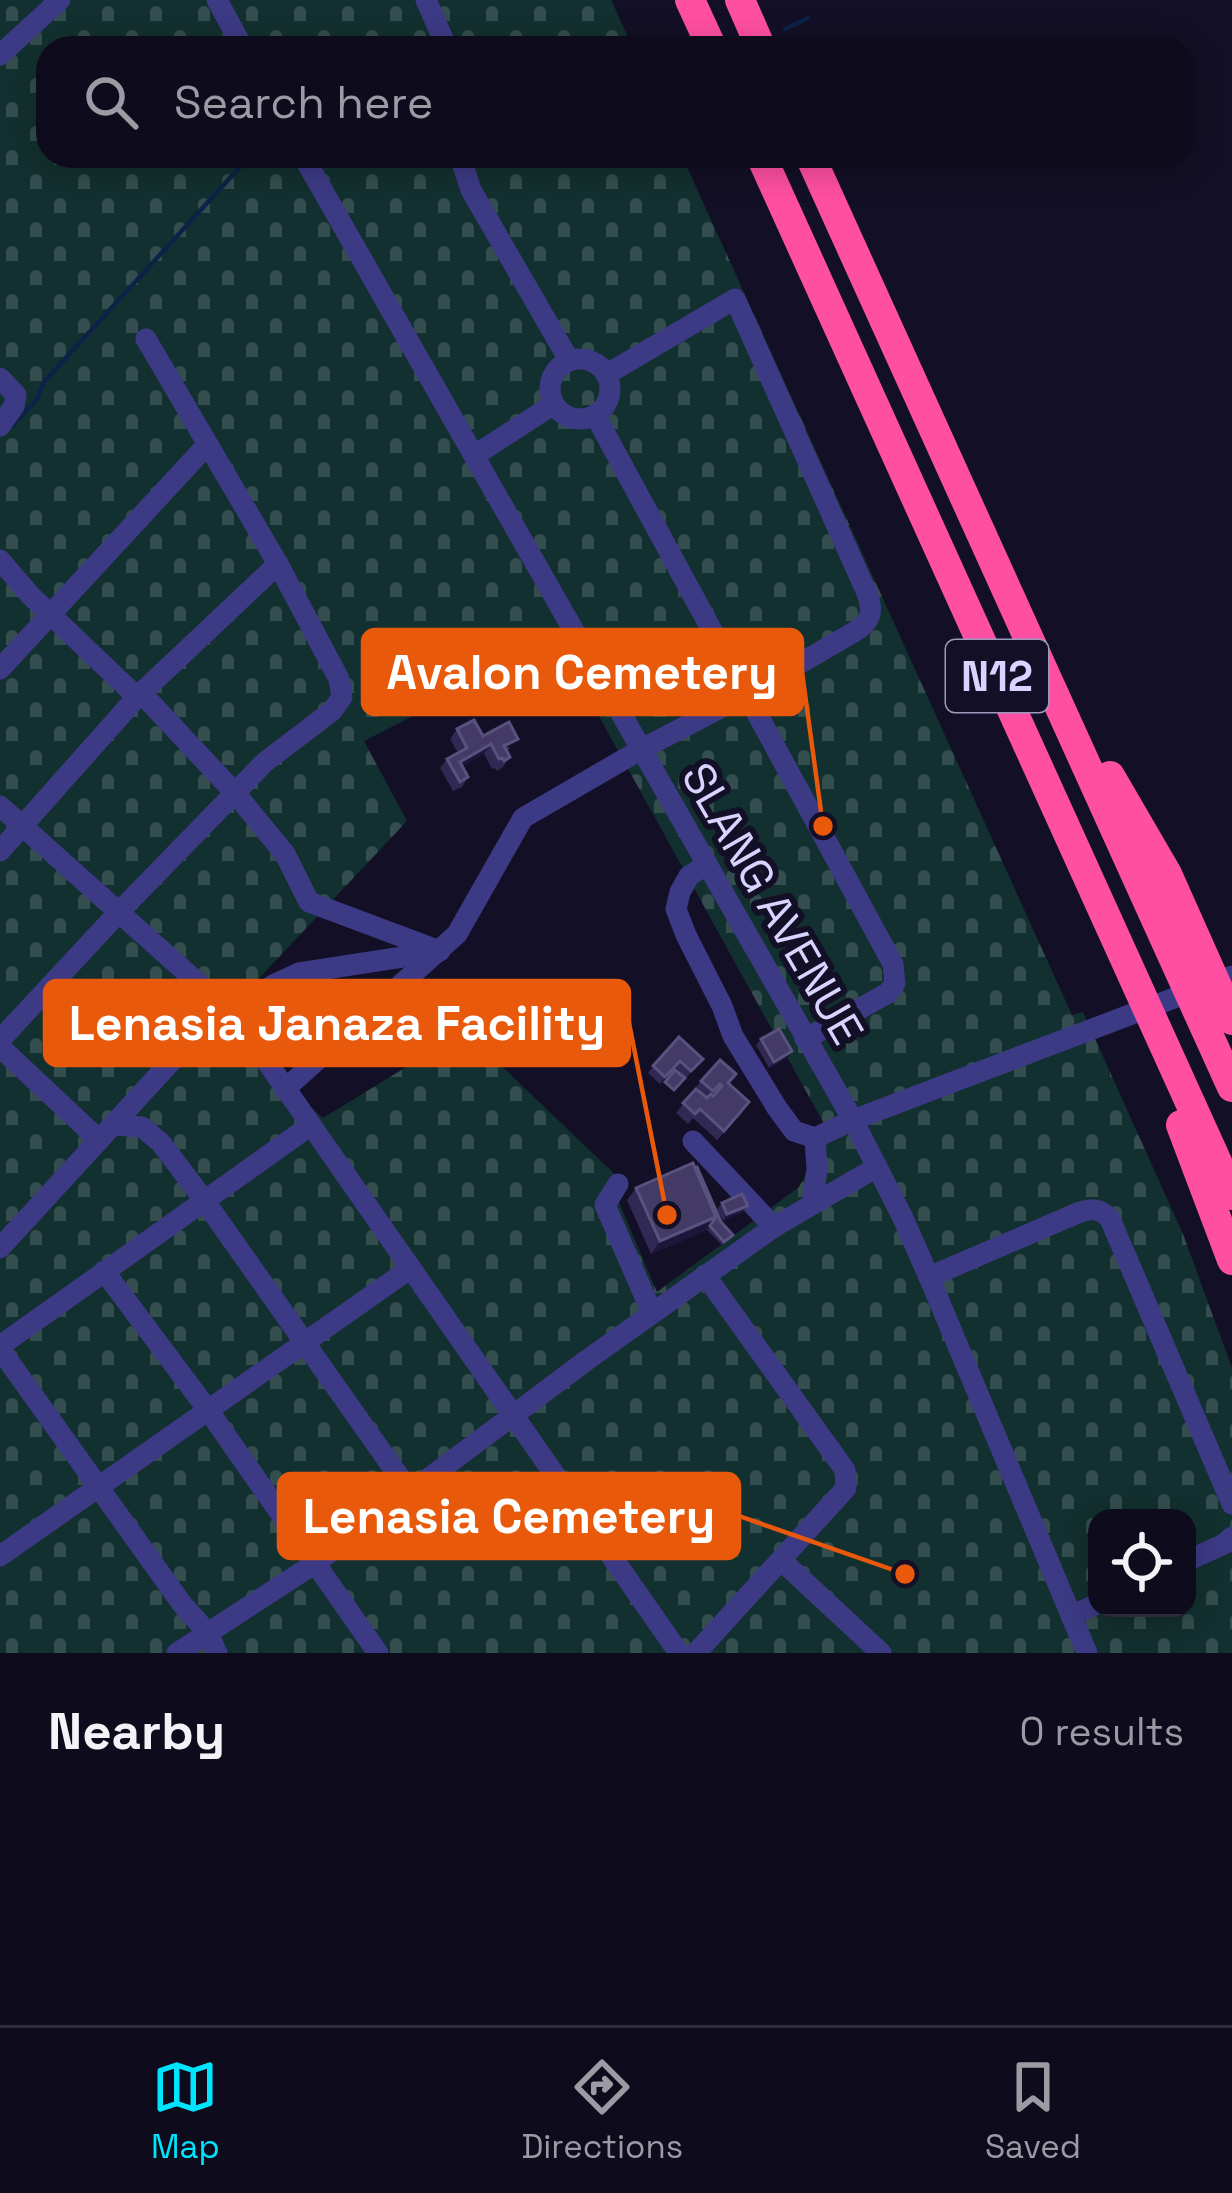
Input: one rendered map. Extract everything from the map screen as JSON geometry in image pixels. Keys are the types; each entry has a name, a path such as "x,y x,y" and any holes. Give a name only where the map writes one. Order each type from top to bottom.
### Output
{"highway":[{"path":"690,0 706,36"},
{"path":"740,0 756,36"},
{"name":"N12","path":"766,168 1232,1195"},
{"name":"N12","path":"815,168 1232,1087"},
{"path":"1020,620 1167,874 1232,1019"},
{"path":"1104,912 1232,1260"}],"lane":[{"path":"33,0 33,24"},
{"path":"0,55 60,0"},
{"path":"217,0 236,36"},
{"path":"425,0 442,36"},
{"name":"SLANG AVENUE","path":"310,168 853,1120 929,1277 1087,1653"},
{"path":"464,168 471,190 569,360"},
{"path":"285,1089 458,934 524,818 866,625 871,616 867,593 735,298 607,374"},
{"path":"146,339 278,564 339,679 342,697 332,711 265,762 119,912 0,1044 106,1132 142,1127 161,1144 410,1492"},
{"path":"589,359 607,374 608,400 595,416 576,419 554,404 550,382 569,360 589,359"},
{"path":"0,378 16,395 0,426"},
{"path":"475,455 554,404"},
{"path":"595,416 896,974 888,993 805,1039"},
{"path":"0,669 207,445"},
{"path":"0,560 137,698 146,698 235,793 285,854 308,902 440,951"},
{"path":"0,851 137,698 278,564"},
{"path":"0,806 229,1011 679,1653"},
{"path":"706,865 689,877 680,892 676,909 686,935 733,1036 777,1108 794,1131 815,1138 1232,976"},
{"path":"0,1248 106,1132 229,1011 299,973 440,951"},
{"path":"213,1643 0,1348 311,1125"},
{"path":"812,1204 818,1169 815,1138"},
{"path":"693,1141 773,1227"},
{"path":"177,1653 213,1643 705,1275 773,1227 877,1168"},
{"path":"618,1184 604,1205 652,1313"},
{"path":"929,1277 1080,1212 1095,1209 1105,1214 1232,1504"},
{"path":"0,1556 411,1268"},
{"path":"104,1271 378,1653"},
{"path":"696,1653 846,1488 845,1470 705,1275"},
{"path":"1196,1558 1232,1537"},
{"path":"782,1561 881,1653"},
{"path":"1071,1616 1088,1608"}],"green space":[{"path":"0,0 611,0 628,36 36,36 36,168 687,168 1072,1015 1083,1012 1183,1234 1232,1368 1232,1653 0,1653","holes":["558,642 828,1131 799,1187 657,1292 618,1200 627,1186 465,1031 323,1118 217,1023 407,821 364,741"]}],"building":[{"path":"474,720 483,736 509,722 518,739 504,746 510,757 504,761 491,744 460,762 468,777 460,782 447,759 467,748 457,729"},
{"path":"779,1029 792,1051 774,1062 761,1039"},
{"path":"679,1037 703,1059 691,1071 680,1061 665,1077 653,1066"},
{"path":"720,1060 736,1074 728,1083 749,1102 724,1131 700,1109 695,1114 683,1103 696,1089 707,1098 722,1086 713,1091 701,1081"},
{"path":"675,1070 685,1078 674,1090 665,1082"},
{"path":"693,1163 716,1217 660,1241 636,1188"},
{"path":"697,1167 721,1222 733,1235 724,1242 710,1226 716,1217"},
{"path":"742,1194 748,1206 727,1214 722,1203"}],"waterway":[{"path":"785,29 808,18"},
{"path":"12,426 37,399 44,382 239,168"}],"place":[{"name":"Avalon Cemetery","path":"823,826"},
{"name":"Lenasia Janaza Facility","path":"667,1215"},
{"name":"Lenasia Cemetery","path":"905,1574"}]}
